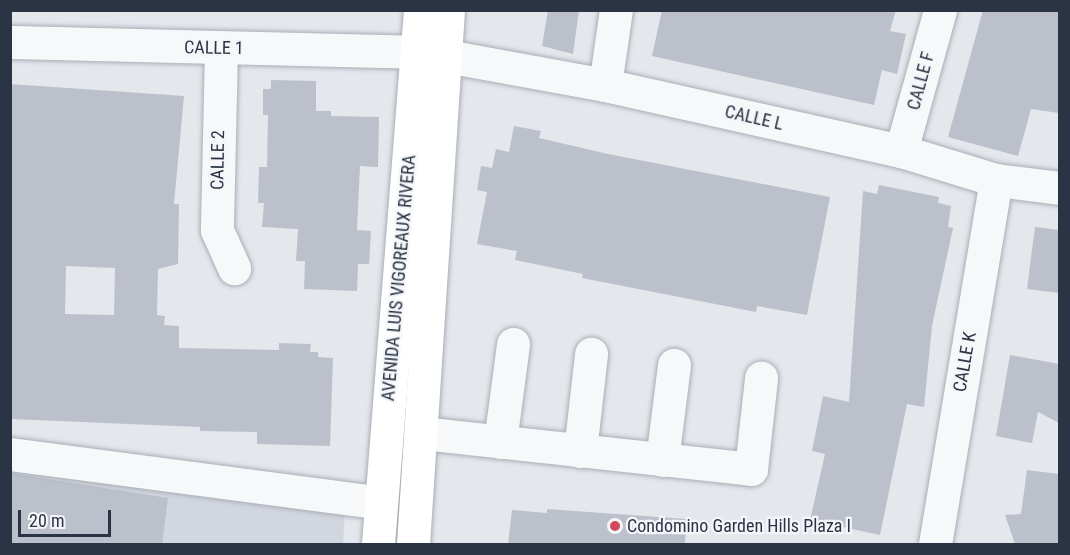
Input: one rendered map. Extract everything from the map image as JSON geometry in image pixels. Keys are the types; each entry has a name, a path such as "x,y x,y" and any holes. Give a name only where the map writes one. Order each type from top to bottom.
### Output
{"main road":[{"name":"AVENIDA LUIS VIGOREAUX RIVERA","path":"413,544 421,433 432,54 420,10"},
{"name":"AVENIDA LUIS VIGOREAUX RIVERA","path":"378,544 432,54 448,10"}],"street":[{"path":"605,85 616,10"},
{"name":"CALLE F","path":"902,151 940,10"},
{"name":"CALLE 1","path":"10,42 432,54"},
{"name":"CALLE 2","path":"221,49 217,230 234,268"},
{"name":"CALLE L","path":"432,54 605,85 902,151 996,180 1059,188"},
{"name":"CALLE K","path":"935,544 996,180"},
{"path":"500,442 513,344"},
{"path":"580,451 591,354"},
{"path":"662,460 674,365"},
{"path":"421,433 751,469 761,378"},
{"path":"10,454 381,503"}],"shaded area":[{"path":"11,459 346,495 343,544 11,544"}],"building":[{"path":"548,10 579,10 573,54 542,46"},
{"path":"662,10 896,10 890,31 906,34 897,74 882,70 874,105 652,56"},
{"path":"983,10 1059,10 1059,113 1031,109 1018,156 948,137"},
{"path":"271,80 316,81 316,111 331,111 331,116 379,117 378,167 360,166 357,230 371,231 369,264 358,264 357,291 304,289 305,261 296,261 298,229 262,227 264,203 258,203 259,167 267,167 268,115 263,115 263,89 271,89"},
{"path":"10,84 184,96 174,204 179,204 178,264 158,269 157,315 165,316 164,325 179,326 179,348 279,350 279,343 311,344 310,352 318,352 318,357 333,358 330,446 257,444 257,432 200,431 200,427 10,419","holes":["66,266 115,268 114,315 65,314"]},
{"path":"514,126 541,131 539,138 608,154 830,197 807,315 757,306 756,312 582,278 583,274 515,260 517,251 477,244 487,192 477,190 481,166 492,168 496,149 509,152"},
{"path":"879,185 939,197 938,203 951,206 948,227 953,228 932,326 924,407 907,404 880,535 810,520 825,454 812,451 823,396 849,402 863,191 877,194"},
{"path":"1035,227 1059,230 1059,293 1027,289"},
{"path":"1010,355 1059,364 1059,423 1038,412 1032,443 996,436"},
{"path":"1027,470 1059,474 1059,544 1015,544 1005,515 1021,514"},
{"path":"10,473 168,498 162,544 10,544"},
{"name":"Condomino Garden Hills Plaza I","path":"547,509 686,519 685,544 508,544 512,510 547,513"}],"place":[{"name":"Condomino Garden Hills Plaza I","path":"615,526"}]}
